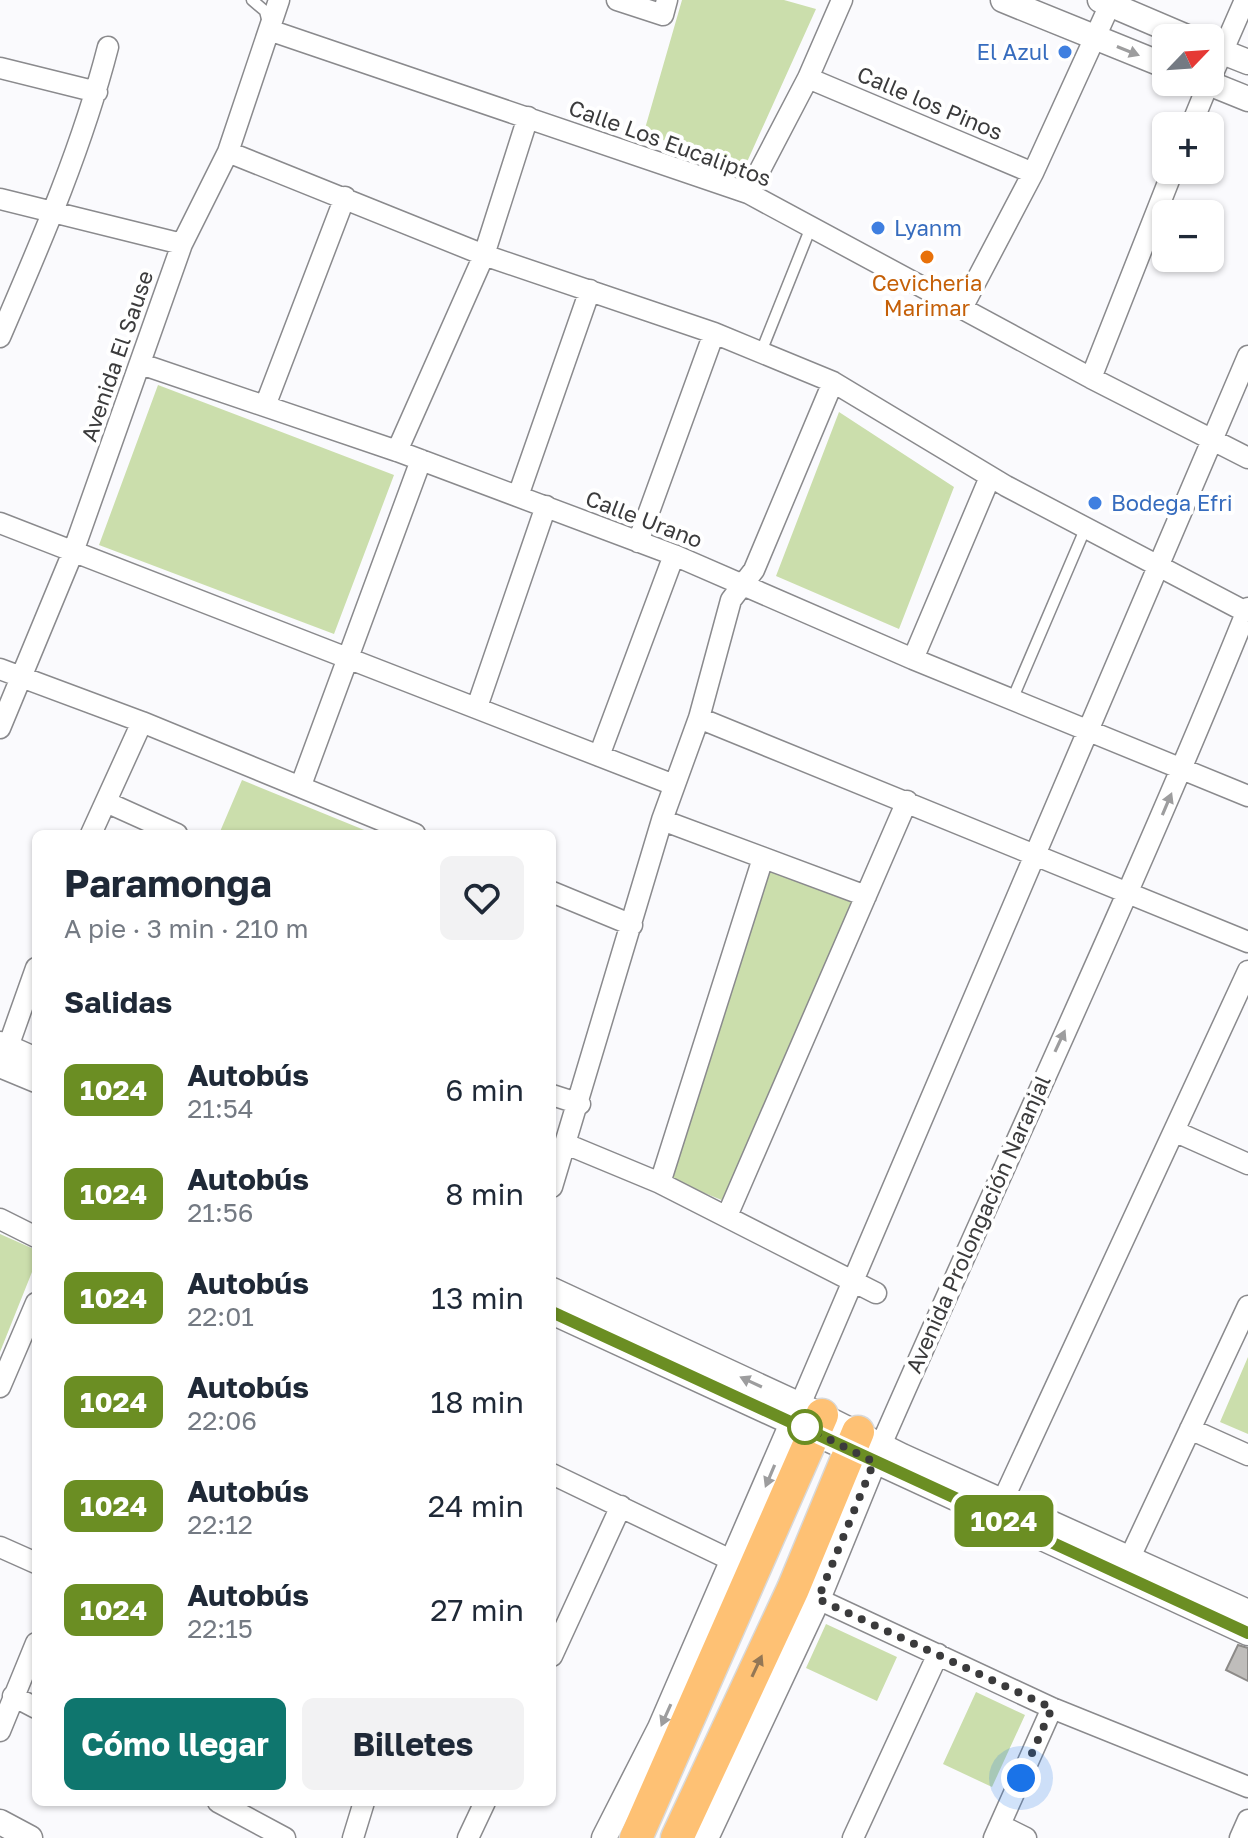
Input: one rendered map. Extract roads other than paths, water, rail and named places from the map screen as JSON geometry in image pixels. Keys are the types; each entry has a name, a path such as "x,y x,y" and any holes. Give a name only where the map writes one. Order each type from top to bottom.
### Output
{"main road":[{"path":"634,1836 807,1418"},
{"name":"Avenida Prolongación Naranjal","path":"677,1838 793,1589 866,1447"}],"street":[{"name":"Avenida El Sause","path":"0,728 73,552 182,244 228,152 279,0"},
{"path":"617,0 665,8"},
{"path":"748,193 808,78 842,0"},
{"path":"1003,0 1152,60"},
{"path":"1224,39 1245,0"},
{"path":"962,308 1033,173 1095,37 1108,1 1158,24"},
{"name":"Calle Los Eucaliptos","path":"269,30 748,193 1091,378 1247,458"},
{"path":"1224,46 1248,45"},
{"path":"0,337 54,212 97,92 108,47"},
{"path":"1224,48 1248,62"},
{"path":"0,68 97,92"},
{"name":"Calle los Pinos","path":"808,78 1033,173"},
{"path":"1224,90 1248,99"},
{"path":"1224,94 1248,109"},
{"path":"397,451 484,255 528,117"},
{"path":"228,152 484,255 714,333 833,382 990,477 1247,610"},
{"path":"1091,378 1167,184"},
{"path":"265,406 345,197"},
{"path":"0,199 182,244"},
{"path":"518,496 590,290"},
{"path":"638,542 714,333"},
{"path":"604,1838 660,1728 733,1561 807,1418 853,1281 1248,356"},
{"name":"Calle Urano","path":"141,364 397,451 674,555 913,659 1120,741 1248,796"},
{"path":"556,1175 580,1104 662,820 699,718 731,600 754,570 833,382"},
{"path":"301,785 345,658 421,460"},
{"path":"913,659 990,477"},
{"path":"477,707 546,506"},
{"path":"0,523 674,785"},
{"path":"599,756 674,555"},
{"name":"Avenida Prolongación Naranjal","path":"706,1838 818,1599 866,1447 1129,893 1247,610"},
{"path":"0,669 301,785 406,830"},
{"path":"699,718 1035,852 1248,942"},
{"path":"93,830 142,722"},
{"path":"727,1216 907,801"},
{"path":"106,802 168,830"},
{"path":"662,820 866,896"},
{"path":"660,1183 763,858"},
{"path":"556,894 632,925"},
{"path":"999,1509 1248,971"},
{"path":"3,1052 32,978"},
{"path":"3,1052 32,1059"},
{"path":"3,1052 32,1077"},
{"path":"556,1096 580,1104"},
{"path":"1174,1131 1248,1164"},
{"path":"566,1144 660,1183 876,1293"},
{"path":"0,1219 32,1235"},
{"path":"556,1292 866,1447 999,1509 1126,1566 1248,1612"},
{"path":"1126,1566 1248,1306"},
{"path":"0,1387 32,1312"},
{"path":"556,1314 807,1418"},
{"path":"1190,1429 1248,1455"},
{"path":"556,1476 733,1561"},
{"path":"556,1647 621,1506"},
{"path":"0,1547 32,1561"},
{"path":"1126,1566 1248,1633"},
{"path":"818,1599 1052,1708 1248,1787"},
{"path":"0,1731 32,1652"},
{"path":"853,1838 938,1654"},
{"path":"13,1696 32,1706"},
{"path":"1026,1838 997,1832 1052,1708"},
{"path":"226,1806 285,1838"},
{"path":"353,1838 363,1806"},
{"path":"468,1838 483,1806"},
{"path":"1240,1838 1248,1820"},
{"path":"0,1822 30,1838"}],"lane":[{"path":"252,0 265,11 269,30"},
{"path":"761,352 811,227"},
{"path":"1012,700 1086,527"}],"place":[{"name":"El Azul","path":"1065,52"},
{"name":"Lyanm","path":"878,228"},
{"name":"Cevicheria Marimar","path":"927,257"},
{"name":"Bodega Efri","path":"1095,503"}]}
